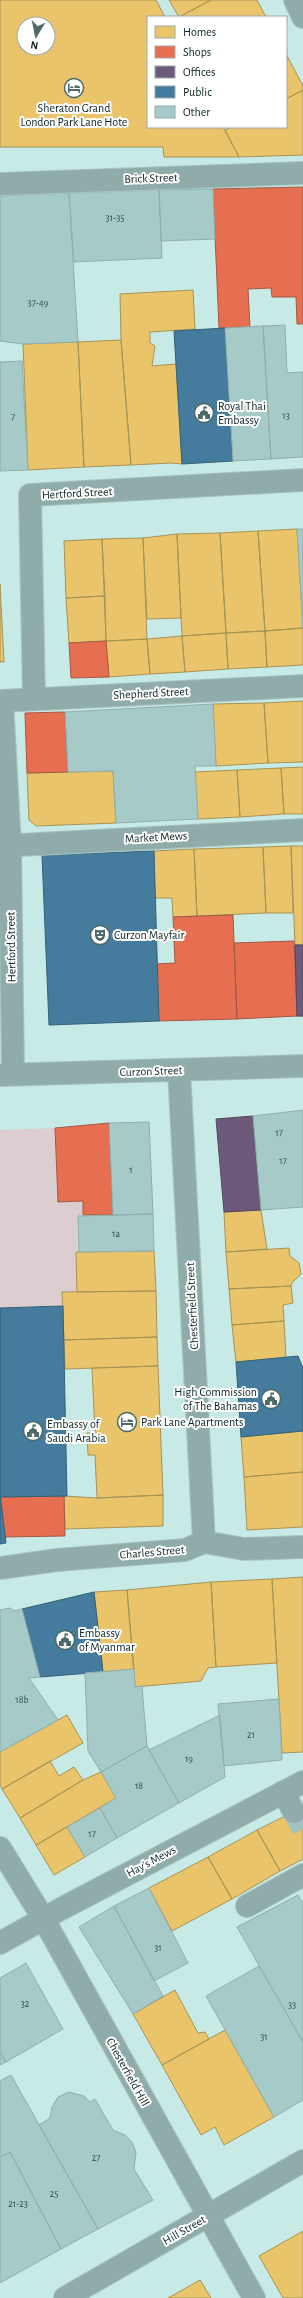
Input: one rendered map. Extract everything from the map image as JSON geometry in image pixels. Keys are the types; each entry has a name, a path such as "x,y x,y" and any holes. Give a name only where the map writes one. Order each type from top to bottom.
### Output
{"street":[{"path":"295,0 303,17"},
{"name":"Brick Street","path":"0,184 303,173"},
{"name":"Hertford Street","path":"34,698 30,495 303,480"},
{"name":"Shepherd Street","path":"1,701 34,698 303,686"},
{"name":"Hertford Street","path":"1,701 5,846 7,1074"},
{"name":"Market Mews","path":"5,846 303,830"},
{"name":"Curzon Street","path":"7,1074 303,1066"},
{"name":"Chesterfield Street","path":"179,1070 204,1542"},
{"path":"204,1542 244,1549 303,1547"},
{"name":"Charles Street","path":"0,1568 57,1560 185,1550 204,1542"},
{"name":"Hay's Mews","path":"0,1943 43,1918 303,1782"},
{"path":"283,1792 294,1812"},
{"name":"Chesterfield Hill","path":"0,1848 43,1918 254,2298"},
{"path":"247,1906 303,1875"},
{"name":"Hill Street","path":"65,2298 303,2161"}],"shaded area":[{"path":"55,1128 58,1202 83,1201 83,1215 78,1216 77,1292 63,1306 0,1308 0,1130"}],"building: Homes":[{"name":"Sheraton Grand London Park Lane Hote","path":"0,0 156,0 164,16 147,16 147,128 224,128 239,157 164,157 163,147 0,147"},
{"path":"169,0 211,0 181,16 178,16"},
{"path":"211,0 257,0 265,16 181,16"},
{"path":"287,56 303,86 303,90 287,98"},
{"path":"303,90 303,155 239,157 225,130 230,128 287,128 287,98"},
{"path":"193,290 195,329 150,332 150,343 155,346 152,366 176,364 182,464 171,463 131,465 121,340 120,294"},
{"path":"121,340 131,465 84,467 78,342"},
{"path":"78,342 84,467 28,470 23,344"},
{"path":"297,529 303,628 265,631 258,531"},
{"path":"258,531 265,631 226,633 220,533"},
{"path":"220,533 226,633 182,636 177,534"},
{"path":"177,534 181,618 147,619 143,538"},
{"path":"143,538 147,639 106,641 102,539"},
{"path":"102,539 105,596 66,598 64,541"},
{"path":"0,584 4,662 0,662"},
{"path":"105,596 106,641 69,643 66,598"},
{"path":"303,628 303,665 267,667 265,631"},
{"path":"265,631 267,667 228,669 226,633"},
{"path":"226,633 228,669 185,672 182,636"},
{"path":"182,636 185,672 150,674 147,639"},
{"path":"147,639 150,674 109,677 106,641"},
{"path":"303,701 303,762 268,763 264,703"},
{"path":"264,703 268,763 216,766 213,704"},
{"path":"303,767 303,814 284,814 281,768"},
{"path":"281,768 284,814 240,817 237,770"},
{"path":"237,770 240,817 198,819 195,772"},
{"path":"113,771 116,823 36,826 29,820 27,773"},
{"path":"291,846 303,846 303,945 295,945"},
{"path":"291,846 293,913 266,913 263,847"},
{"path":"263,847 266,913 197,916 194,849"},
{"path":"194,849 197,916 173,917 172,898 154,898 154,851"},
{"path":"295,945 303,945 303,1016 297,1016"},
{"path":"261,1210 267,1249 226,1252 224,1212"},
{"path":"289,1248 290,1256 299,1263 301,1274 291,1286 229,1289 226,1252"},
{"path":"154,1251 156,1291 77,1292 76,1252"},
{"path":"291,1286 293,1303 283,1305 284,1321 232,1325 229,1289"},
{"path":"156,1291 157,1337 64,1340 62,1292"},
{"path":"284,1321 286,1358 236,1362 232,1325"},
{"path":"157,1337 158,1366 65,1369 64,1340"},
{"name":"Park Lane Apartments","path":"158,1366 163,1495 97,1498 95,1455 88,1455 87,1433 95,1433 92,1368"},
{"path":"303,1431 303,1472 244,1477 241,1437"},
{"path":"303,1472 303,1527 247,1530 244,1477"},
{"path":"163,1495 163,1526 65,1529 64,1496 97,1498"},
{"path":"303,1577 303,1752 282,1753 272,1579"},
{"path":"272,1579 277,1663 216,1667 211,1582"},
{"path":"211,1582 216,1667 208,1668 201,1681 135,1687 127,1590"},
{"path":"127,1590 134,1669 103,1672 94,1592"},
{"path":"67,1715 83,1743 2,1789 0,1785 0,1752"},
{"path":"50,1761 59,1776 74,1767 83,1780 20,1818 2,1789"},
{"path":"101,1772 116,1798 36,1845 20,1818 83,1780"},
{"path":"303,1807 303,1859 280,1871 257,1830"},
{"path":"67,1827 85,1857 54,1875 36,1845"},
{"path":"257,1830 280,1871 232,1899 208,1857"},
{"path":"208,1857 232,1899 172,1931 149,1888"},
{"path":"175,1990 198,2033 205,2032 209,2039 162,2065 133,2014"},
{"path":"225,2030 274,2117 224,2145 215,2127 201,2135 162,2065"},
{"path":"303,2231 303,2298 283,2298 259,2256"},
{"path":"200,2280 211,2298 168,2298"}],"building: Shops":[{"path":"303,187 303,324 297,324 296,297 272,297 271,288 248,289 250,327 219,328 213,189"},
{"path":"106,641 109,677 71,678 69,643"},
{"path":"65,712 68,772 27,773 25,713"},
{"path":"233,915 237,1019 159,1021 156,964 175,963 173,917"},
{"path":"294,941 297,1016 237,1019 234,943"},
{"path":"109,1123 113,1215 83,1215 83,1201 58,1202 55,1128"},
{"path":"64,1496 65,1536 5,1537 0,1497"}],"building: Offices":[{"path":"295,945 303,945 303,1016 297,1016"},
{"path":"253,1116 261,1210 224,1212 216,1119"}],"building: Public":[{"name":"Royal Thai Embassy","path":"225,328 233,461 182,464 174,331"},
{"name":"Curzon Mayfair","path":"154,851 159,1021 49,1025 42,855"},
{"name":"Embassy of Saudi Arabia","path":"63,1306 67,1496 0,1497 0,1308"},
{"name":"High Commission of The Bahamas","path":"298,1356 303,1368 303,1431 241,1437 236,1362"},
{"path":"0,1493 6,1543 0,1544"},
{"name":"Embassy of Myanmar","path":"94,1592 103,1672 40,1677 22,1609"}],"building: Other":[{"path":"213,189 215,239 161,241 159,190"},
{"path":"159,190 162,258 74,262 69,193"},
{"path":"69,193 78,342 23,344 0,341 0,196"},
{"path":"285,325 287,373 303,372 303,457 271,459 263,326"},
{"path":"263,326 271,459 233,461 225,328"},
{"path":"22,361 28,470 0,471 0,362"},
{"path":"297,529 303,529 303,628"},
{"path":"213,704 216,766 195,766 198,819 116,823 113,771 68,772 65,712"},
{"path":"303,1110 303,1207 261,1210 253,1116"},
{"path":"149,1122 153,1214 113,1215 109,1123"},
{"path":"153,1214 154,1251 79,1252 78,1216"},
{"path":"10,1608 14,1611 22,1609 40,1677 29,1678 58,1720 0,1752 0,1610"},
{"path":"134,1669 135,1687 142,1686 147,1746 101,1772 88,1751 85,1673"},
{"path":"279,1699 282,1760 224,1766 218,1704"},
{"path":"220,1715 225,1777 179,1803 149,1750"},
{"path":"147,1746 179,1803 117,1838 100,1808 116,1798 101,1772"},
{"path":"100,1808 117,1838 85,1857 67,1827"},
{"path":"149,1888 188,1963 154,1981 114,1906"},
{"path":"298,1895 303,1904 303,2042 237,1927"},
{"path":"114,1906 163,1996 133,2014 79,1927"},
{"path":"26,1963 63,2029 6,2062 0,2052 0,1978"},
{"path":"259,1966 303,2042 303,2100 274,2117 206,1996"},
{"path":"0,2052 6,2062 0,2065"},
{"path":"11,2075 98,2229 61,2249 10,2152 0,2157 0,2081"},
{"path":"69,2092 84,2096 90,2102 95,2099 113,2130 125,2135 132,2142 136,2152 134,2169 153,2200 98,2229 39,2125 50,2118 52,2107 58,2097"},
{"path":"10,2152 61,2249 0,2283 0,2157"}],"tunnel":[{"path":"294,1812 303,1829"}],"place":[{"name":"Sheraton Grand London Park Lane Hote","path":"74,88"},
{"name":"Royal Thai Embassy","path":"204,413"},
{"name":"Curzon Mayfair","path":"100,935"},
{"name":"High Commission of The Bahamas","path":"271,1399"},
{"name":"Park Lane Apartments","path":"127,1422"},
{"name":"Embassy of Saudi Arabia","path":"33,1431"},
{"name":"Embassy of Myanmar","path":"65,1640"}]}
